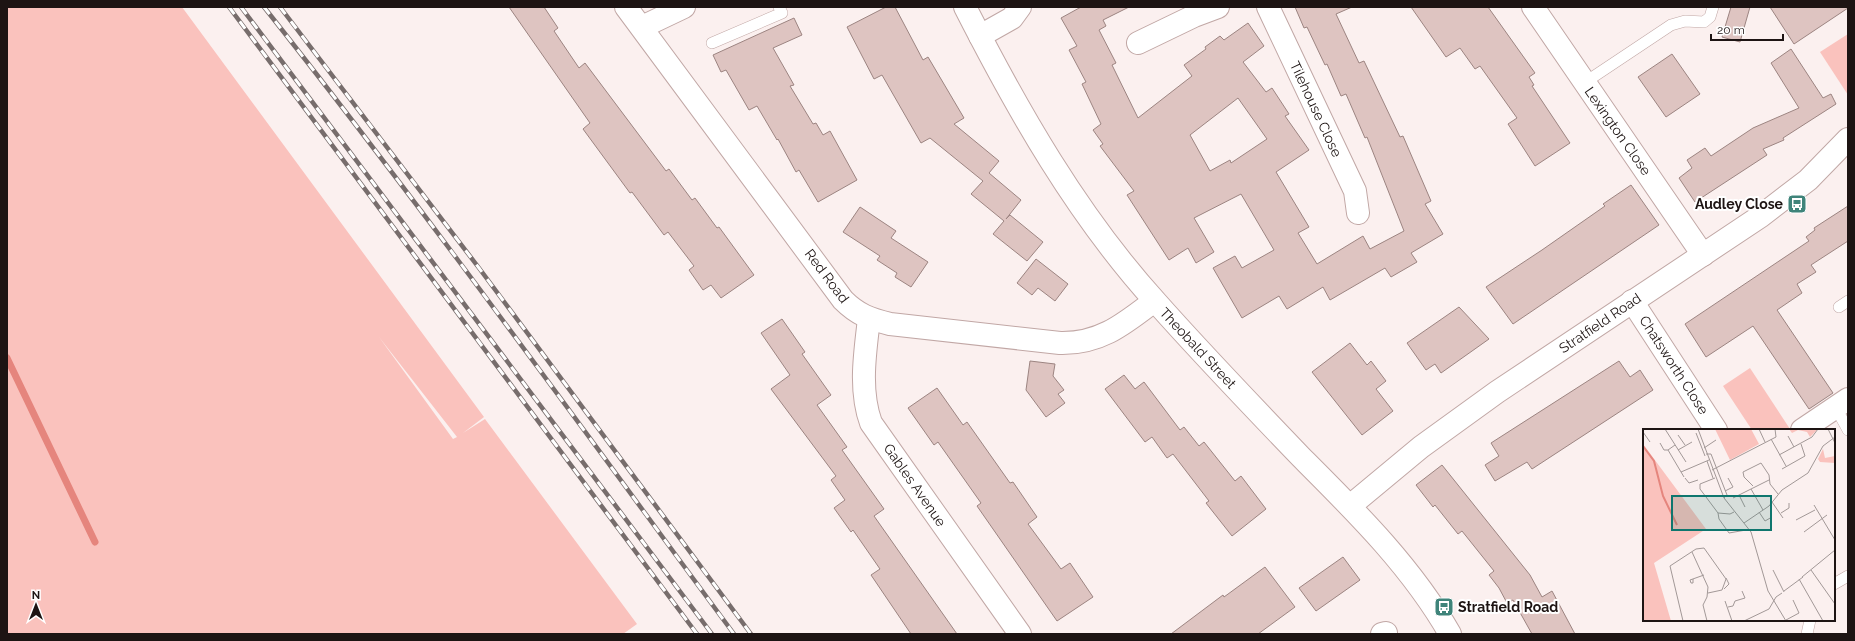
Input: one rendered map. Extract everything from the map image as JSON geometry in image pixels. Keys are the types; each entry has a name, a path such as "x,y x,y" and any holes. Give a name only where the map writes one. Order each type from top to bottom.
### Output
{"street":[{"name":"Red Road","path":"626,7 843,300 853,310 869,319 906,325 1060,343 1078,343 1100,337 1129,320 1154,301"},
{"path":"642,27 684,7"},
{"name":"Theobald Street","path":"965,7 1012,96 1072,194 1100,233 1154,301 1256,411 1350,506 1409,574 1442,620 1450,634"},
{"path":"980,36 1012,18 1020,7"},
{"path":"1138,43 1194,16 1218,7"},
{"name":"Tilehouse Close","path":"1268,7 1355,191 1358,213"},
{"name":"Lexington Close","path":"1533,7 1703,255"},
{"name":"Stratfield Road","path":"1350,506 1421,447 1497,392 1761,216 1808,180 1848,139"},
{"name":"Chatsworth Close","path":"1632,301 1715,429"},
{"name":"Gables Avenue","path":"869,319 865,356 864,388 866,409 871,423 1020,634"},
{"path":"1803,429 1842,403"}],"lane":[{"path":"712,43 782,12 779,7"},
{"path":"1584,83 1671,25 1684,21 1704,22 1710,17 1713,7"},
{"path":"1842,403 1848,430"},
{"path":"1835,583 1848,576"},
{"path":"1807,634 1810,621"}],"shaded area":[{"path":"7,7 182,7 484,417 463,433 485,419 637,624 623,634 7,634","holes":["379,337 457,437 453,439"]},
{"path":"1848,34 1848,95 1820,52"},
{"path":"1750,368 1790,429 1751,429 1723,386"}],"building":[{"path":"509,7 544,7 558,28 554,31 579,68 585,63 666,171 669,169 692,200 695,198 717,228 719,227 754,275 721,298 711,285 703,290 689,270 694,266 668,232 664,235 632,192 630,193 583,129 590,123"},
{"path":"886,7 895,7 923,60 928,57 964,118 954,124 999,161 989,173 1021,200 1006,219 1010,215 1043,242 1027,261 993,234 1004,221 971,194 983,181 930,138 921,143 882,75 874,79 847,27"},
{"path":"1081,7 1129,7 1103,20 1106,26 1099,30 1116,63 1112,65 1138,118 1192,76 1184,65 1206,49 1205,47 1220,36 1224,40 1248,23 1264,46 1243,62 1266,92 1272,88 1289,114 1285,116 1309,150 1276,172 1309,227 1298,233 1317,264 1363,236 1370,249 1404,231 1367,137 1365,138 1346,94 1341,96 1327,64 1325,65 1307,27 1304,28 1295,7 1352,7 1336,14 1359,63 1364,61 1400,137 1403,136 1431,201 1425,204 1443,234 1411,253 1417,262 1391,277 1385,268 1330,300 1323,287 1287,309 1279,296 1242,318 1213,268 1235,256 1242,268 1274,250 1241,194 1194,218 1214,252 1196,263 1188,248 1169,260 1127,195 1134,191 1100,146 1103,144 1093,130 1101,124 1082,84 1086,82 1069,50 1077,46 1061,18","holes":["1238,98 1267,139 1231,163 1230,160 1210,171 1190,135"]},
{"path":"1411,7 1488,7 1535,73 1529,77 1534,85 1532,86 1570,143 1535,166 1508,124 1517,118 1480,66 1475,69 1460,48 1446,57"},
{"path":"1731,7 1750,7 1740,42 1722,37"},
{"path":"1770,7 1848,7 1848,8 1794,44"},
{"path":"794,18 802,35 773,48 794,85 790,86 813,124 816,123 823,135 830,131 857,180 818,202 799,170 796,172 778,139 777,140 757,106 749,110 726,70 721,72 713,55"},
{"path":"1791,49 1823,98 1831,94 1836,104 1783,138 1784,140 1763,149 1767,155 1695,202 1679,178 1692,168 1687,160 1705,148 1711,156 1753,128 1799,108 1771,63"},
{"path":"1672,54 1700,94 1666,117 1638,77"},
{"path":"1631,185 1659,225 1513,324 1486,287 1605,206 1603,204"},
{"path":"1848,206 1848,241 1811,265 1816,272 1797,284 1802,293 1777,310 1833,393 1809,409 1753,326 1706,357 1685,324 1809,241 1806,237 1815,230 1814,228"},
{"path":"860,207 896,231 891,238 928,262 911,287 895,277 897,273 877,260 880,256 843,232"},
{"path":"1036,259 1068,284 1055,301 1038,288 1032,295 1017,283"},
{"path":"1459,307 1489,339 1441,373 1435,364 1426,370 1407,343"},
{"path":"782,319 805,352 802,354 831,395 817,405 847,447 842,450 884,509 874,516 957,634 911,634 871,575 880,569 853,530 851,532 834,508 845,500 831,480 836,476 771,389 790,375 761,333"},
{"path":"1350,343 1367,365 1371,361 1386,381 1376,389 1393,411 1362,435 1312,372"},
{"path":"1030,361 1055,364 1053,376 1064,390 1058,394 1065,403 1046,417 1026,390"},
{"path":"1619,361 1630,377 1640,370 1653,390 1532,469 1527,462 1495,481 1485,465 1499,456 1491,443"},
{"path":"1124,375 1135,389 1144,382 1180,430 1184,427 1199,446 1204,442 1235,481 1241,476 1266,509 1232,536 1206,503 1209,501 1173,454 1167,458 1152,437 1145,442 1105,389"},
{"path":"937,388 963,425 967,422 1010,483 1013,482 1037,517 1028,524 1061,569 1070,563 1093,597 1057,621 977,506 981,503 938,442 934,445 908,408"},
{"path":"1442,465 1530,575 1542,597 1552,591 1575,634 1532,634 1513,600 1507,603 1499,588 1489,575 1494,571 1462,531 1458,534 1435,505 1433,507 1416,485"},
{"path":"1343,557 1360,580 1316,611 1299,588"},
{"path":"1265,567 1295,607 1258,634 1171,634 1223,595 1224,597"}],"waterway":[{"path":"7,358 95,542"}],"railway":[{"path":"229,7 697,634"},
{"path":"241,7 712,634"},
{"path":"264,7 443,240 734,634"},
{"path":"280,7 479,268 751,634"}],"place":[{"name":"Audley Close","path":"1797,204"},
{"name":"Stratfield Road","path":"1444,607"}]}
